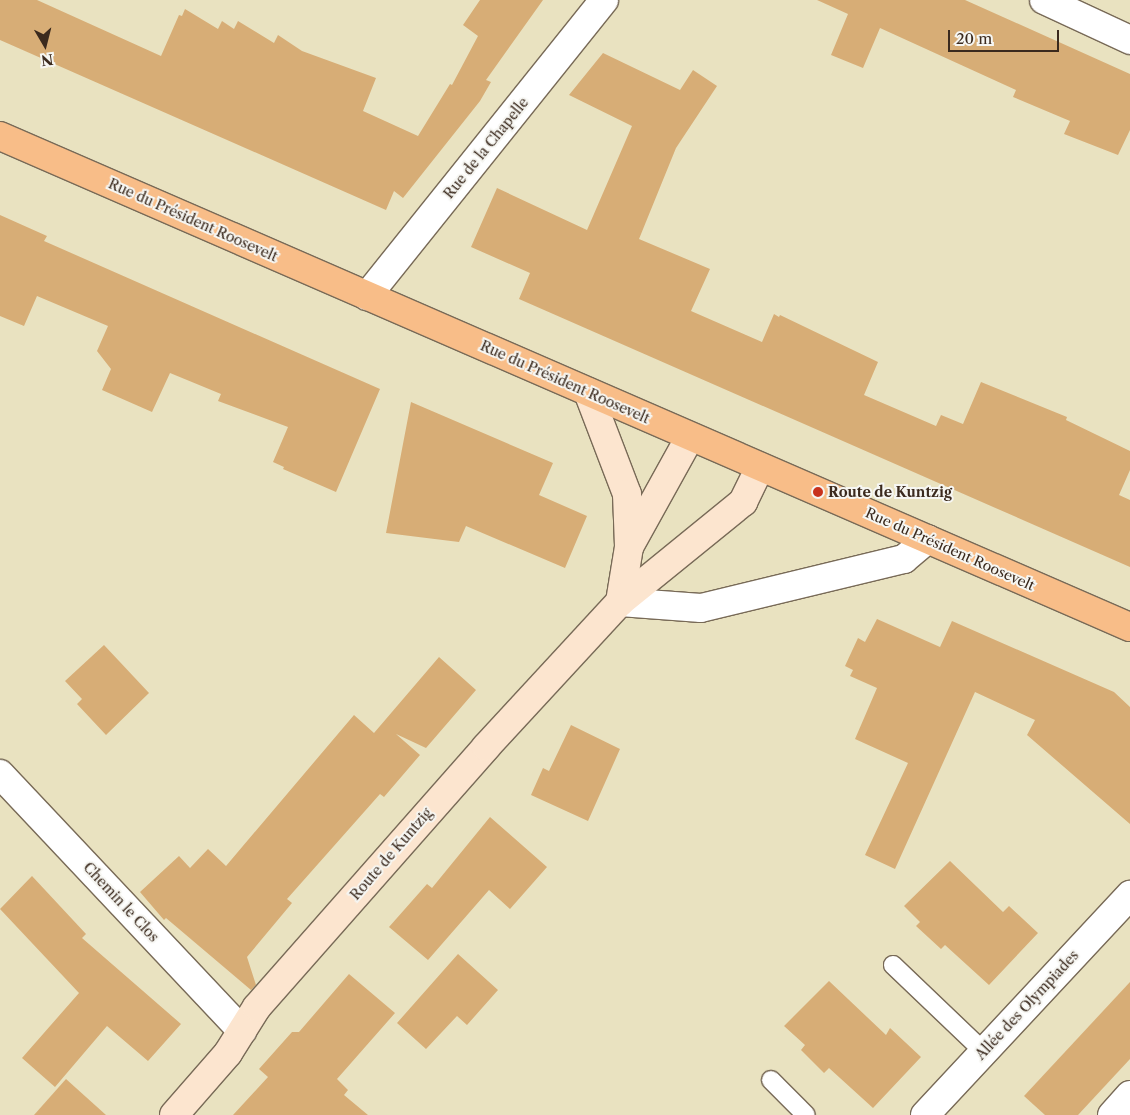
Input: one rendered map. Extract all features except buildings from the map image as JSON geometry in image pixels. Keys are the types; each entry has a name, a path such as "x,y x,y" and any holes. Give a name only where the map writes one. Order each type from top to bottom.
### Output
{"main road":[{"name":"Rue du Président Roosevelt","path":"0,136 1130,627"}],"street":[{"name":"Rue de la Chapelle","path":"367,296 604,0"},
{"path":"1044,0 1130,40"},
{"path":"588,392 627,494 629,547 620,602 701,608 904,559 928,540"},
{"path":"629,547 690,436"},
{"name":"Route de Kuntzig","path":"174,1115 228,1053 257,1007 486,748 620,602 743,502 760,467"},
{"name":"Chemin le Clos","path":"0,774 242,1031"},
{"name":"Allée des Olympiades","path":"925,1115 1130,895"}],"lane":[{"path":"893,965 984,1052"},
{"path":"771,1080 806,1115"}],"place":[{"name":"Route de Kuntzig","path":"818,492"}]}
